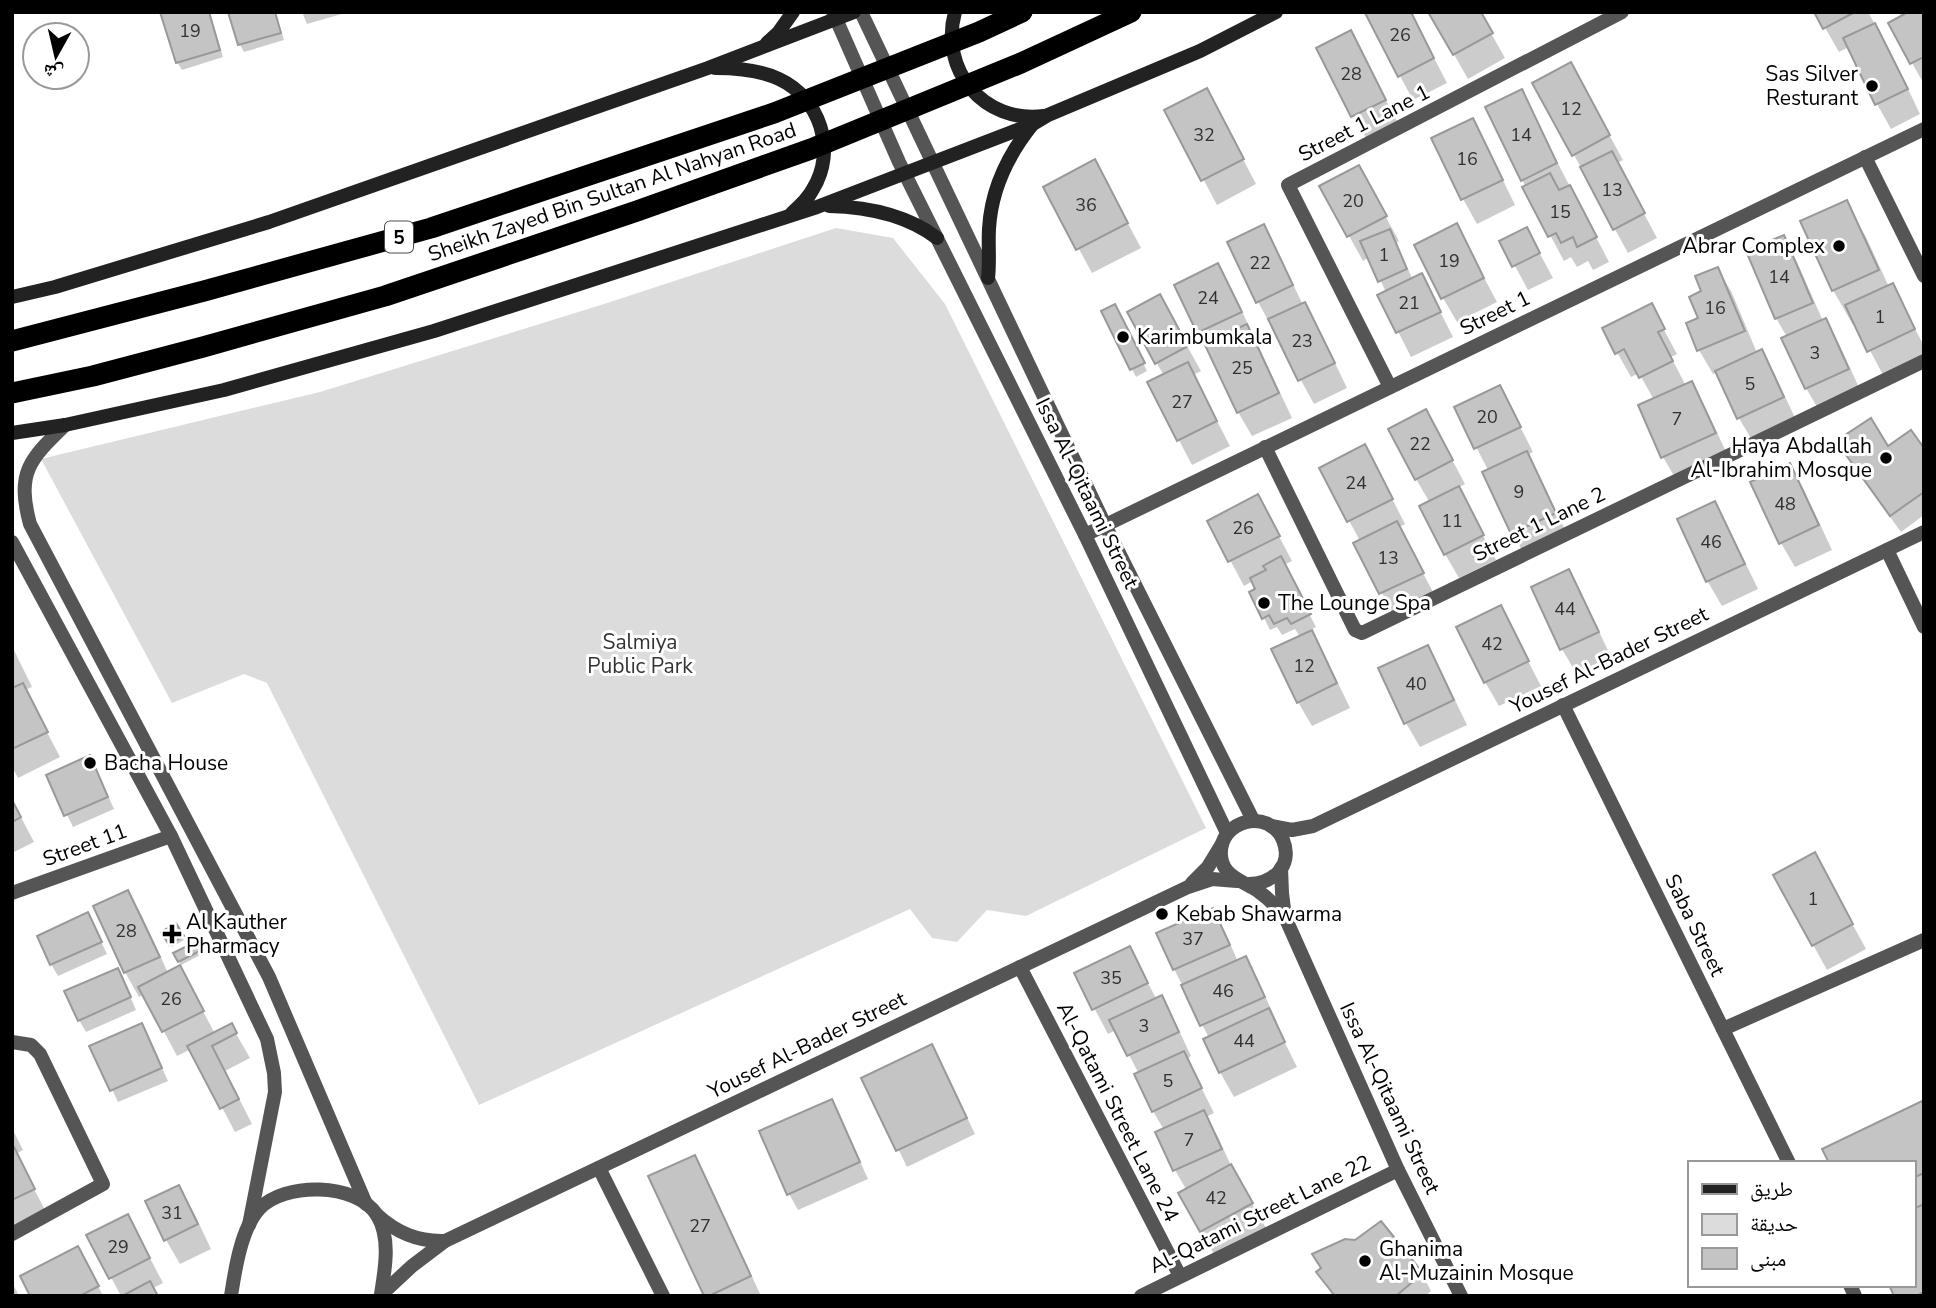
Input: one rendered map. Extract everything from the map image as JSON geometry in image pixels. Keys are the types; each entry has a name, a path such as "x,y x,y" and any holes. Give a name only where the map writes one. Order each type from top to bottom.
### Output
{"highway":[{"name":"Sheikh Zayed Bin Sultan Al Nahyan Road","path":"14,339 204,291 444,224 774,113 979,32 1022,12"},
{"name":"Sheikh Zayed Bin Sultan Al Nahyan Road","path":"12,393 93,376 384,296 637,211 811,149 1021,63 1131,12"},
{"path":"12,402 93,376"}],"main road":[{"path":"758,49 778,33 793,12"},
{"path":"12,297 55,287 268,222 708,68 834,16 854,12"},
{"path":"955,12 951,46 958,69 971,89 1000,110 1036,117 1048,116"},
{"path":"12,433 65,425 224,390 434,331 788,217 812,203 902,168 1033,124 1200,51 1276,12"},
{"path":"708,68 768,75 791,86 810,104 821,127 825,152 812,203"},
{"path":"988,278 989,227 995,195 1014,150 1033,124"},
{"path":"812,203 880,212 911,223 937,238"}],"street":[{"name":"Issa Al-Qitaami Street","path":"862,12 1105,525 1252,820"},
{"name":"Street 1 Lane 1","path":"1390,387 1288,186 1622,12"},
{"name":"Issa Al-Qitaami Street","path":"834,16 902,168 1085,535 1225,838"},
{"name":"Street 1","path":"1085,535 1924,129"},
{"path":"1865,157 1924,276"},
{"name":"Street 1 Lane 2","path":"1265,447 1355,630 1362,633 1924,361"},
{"path":"65,425 38,450 18,487 30,524 269,977 384,1235 385,1264 381,1295"},
{"name":"Yousef Al-Bader Street","path":"1283,864 1296,840 1313,826 1924,532"},
{"path":"12,542 171,836 260,1023 272,1055 275,1082 273,1108 231,1296"},
{"path":"1887,550 1924,627"},
{"name":"Saba Street","path":"1563,705 1788,1161"},
{"path":"1252,820 1271,825 1283,841 1283,864 1275,876 1256,885 1242,882 1229,874 1221,854 1225,838 1243,822 1252,820"},
{"name":"Yousef Al-Bader Street","path":"1271,825 1292,830 1313,826"},
{"name":"Street 11","path":"12,893 171,836"},
{"name":"Yousef Al-Bader Street","path":"1188,887 1208,867 1225,838"},
{"name":"Issa Al-Qitaami Street","path":"1283,864 1281,881 1285,916 1398,1170 1461,1296"},
{"name":"Yousef Al-Bader Street","path":"381,1295 412,1266 445,1241 1188,887 1212,879 1242,882"},
{"name":"Issa Al-Qitaami Street","path":"1242,882 1268,898 1285,916"},
{"path":"1723,1029 1924,940"},
{"name":"Al-Qatami Street Lane 24","path":"1020,967 1180,1276"},
{"path":"12,1042 31,1045 40,1054 103,1184 12,1234"},
{"path":"599,1168 663,1296"},
{"name":"Al-Qatami Street Lane 22","path":"1141,1296 1398,1170"},
{"path":"249,1225 259,1209 270,1201 303,1190 325,1189 353,1197 407,1236 445,1241"}],"green space":[{"name":"Salmiya Public Park","path":"836,228 893,238 945,304 1206,828 1026,916 987,910 957,942 932,938 910,909 479,1105 267,683 244,674 172,703 41,459 320,392 601,305"}],"building":[{"path":"160,12 209,12 220,50 176,63"},
{"path":"228,12 275,12 281,33 238,45"},
{"path":"1411,12 1434,58 1398,77 1365,13"},
{"path":"1428,12 1481,12 1493,33 1453,55"},
{"path":"1814,12 1855,12 1823,29"},
{"path":"1908,12 1924,12 1924,57 1910,64 1888,23"},
{"path":"1875,23 1908,89 1875,105 1843,38"},
{"path":"1351,30 1386,100 1351,117 1316,48"},
{"path":"1571,62 1610,135 1572,156 1532,83"},
{"path":"1207,88 1244,159 1201,181 1164,110"},
{"path":"1522,89 1557,163 1521,181 1485,107"},
{"path":"1473,118 1503,180 1461,200 1431,138"},
{"path":"1612,151 1645,213 1613,230 1580,167"},
{"path":"1095,159 1128,223 1076,250 1043,187"},
{"path":"1359,165 1387,216 1347,237 1319,186"},
{"path":"1550,173 1559,190 1570,185 1597,237 1577,247 1573,237 1561,243 1556,233 1548,237 1522,187"},
{"name":"Abrar Complex","path":"1847,200 1879,270 1832,291 1800,221"},
{"path":"1457,223 1484,278 1441,299 1414,245"},
{"path":"1264,224 1293,285 1256,303 1227,242"},
{"path":"1527,227 1540,253 1512,267 1499,241"},
{"path":"1390,229 1407,269 1378,282 1360,241"},
{"path":"1784,235 1813,303 1775,319 1746,251"},
{"path":"1218,263 1242,312 1197,333 1174,285"},
{"path":"1718,267 1745,331 1697,351 1686,323 1698,318 1689,297 1701,291 1695,276"},
{"path":"1422,273 1441,312 1396,333 1377,295"},
{"path":"1893,283 1915,329 1867,352 1845,305"},
{"path":"1160,294 1188,346 1155,364 1127,312"},
{"path":"1305,302 1335,363 1298,381 1268,319"},
{"path":"1652,303 1665,329 1658,332 1673,361 1639,378 1624,349 1615,354 1602,328"},
{"name":"Karimbumkala","path":"1115,304 1145,363 1130,370 1101,311"},
{"path":"1826,318 1849,369 1805,389 1781,338"},
{"path":"1247,324 1279,393 1237,413 1204,343"},
{"path":"1762,349 1784,397 1737,419 1715,371"},
{"path":"1188,362 1217,421 1177,441 1147,382"},
{"path":"1692,381 1716,433 1661,458 1638,405"},
{"path":"1500,385 1521,427 1474,449 1454,407"},
{"path":"1426,409 1453,460 1415,480 1388,429"},
{"name":"Haya Abdallah Al-Ibrahim Mosque","path":"1871,418 1888,446 1911,430 1924,448 1924,492 1890,516 1836,441"},
{"path":"1365,444 1393,499 1347,522 1319,468"},
{"path":"1527,451 1556,513 1511,534 1482,472"},
{"path":"1790,463 1819,525 1779,544 1750,482"},
{"path":"1459,486 1484,535 1444,555 1419,506"},
{"path":"1258,494 1280,536 1228,562 1207,521"},
{"path":"1715,501 1745,564 1706,582 1677,519"},
{"path":"1397,521 1424,573 1379,594 1353,543"},
{"path":"1281,556 1311,614 1291,624 1287,618 1274,624 1269,615 1262,619 1249,592 1255,589 1250,578 1266,570 1263,566"},
{"path":"1569,569 1599,632 1560,650 1531,587"},
{"path":"1501,605 1529,661 1484,683 1456,627"},
{"path":"1312,630 1337,683 1297,703 1271,649"},
{"path":"1428,645 1454,700 1404,724 1378,668"},
{"path":"23,683 48,732 12,749 12,688"},
{"path":"90,755 108,797 64,816 46,775"},
{"path":"12,800 21,817 12,822"},
{"path":"1815,852 1853,924 1812,946 1773,875"},
{"path":"128,890 160,957 124,973 93,906"},
{"path":"1213,908 1230,945 1173,970 1156,933"},
{"path":"88,912 102,942 50,965 37,936"},
{"name":"Al Kauther Pharmacy","path":"176,923 184,936 169,945 161,932"},
{"path":"199,940 204,949 178,962 173,953"},
{"path":"1130,946 1148,983 1092,1010 1074,973"},
{"path":"1246,956 1265,997 1200,1026 1181,985"},
{"path":"180,965 204,1011 162,1032 138,987"},
{"path":"118,968 131,997 78,1021 64,991"},
{"path":"1162,995 1179,1032 1127,1056 1109,1020"},
{"path":"1269,1008 1285,1042 1219,1073 1203,1039"},
{"path":"142,1023 162,1068 110,1091 89,1046"},
{"path":"232,1023 237,1033 212,1046 239,1099 220,1109 187,1046"},
{"path":"932,1044 967,1118 896,1151 861,1078"},
{"path":"1184,1051 1202,1088 1152,1112 1134,1074"},
{"path":"832,1099 860,1162 787,1195 759,1131"},
{"path":"1922,1101 1924,1104 1924,1173 1915,1177 1915,1161 1828,1161 1822,1149"},
{"path":"1204,1110 1222,1149 1173,1171 1155,1132"},
{"path":"12,1143 35,1189 12,1200"},
{"path":"695,1155 751,1276 709,1296 704,1296 648,1176"},
{"path":"1231,1164 1253,1203 1200,1232 1178,1193"},
{"path":"179,1185 198,1224 164,1241 145,1201"},
{"path":"1924,1204 1924,1292 1916,1296 1894,1296 1890,1287 1915,1287 1915,1208"},
{"path":"128,1214 150,1258 109,1279 86,1235"},
{"name":"Ghanima Al-Muzainin Mosque","path":"1381,1221 1423,1273 1396,1296 1335,1296 1316,1272 1321,1268 1312,1254 1345,1239 1355,1240"},
{"path":"78,1246 99,1286 80,1296 30,1296 20,1276"},
{"path":"150,1281 158,1296 122,1296"}],"place":[{"name":"Sas Silver Resturant","path":"1872,86"},
{"name":"Abrar Complex","path":"1839,246"},
{"name":"Karimbumkala","path":"1123,337"},
{"name":"Haya Abdallah Al-Ibrahim Mosque","path":"1886,458"},
{"name":"The Lounge Spa","path":"1264,603"},
{"name":"Bacha House","path":"90,763"},
{"name":"Kebab Shawarma","path":"1162,914"},
{"name":"Al Kauther Pharmacy","path":"172,934"},
{"name":"Ghanima Al-Muzainin Mosque","path":"1365,1261"}]}
